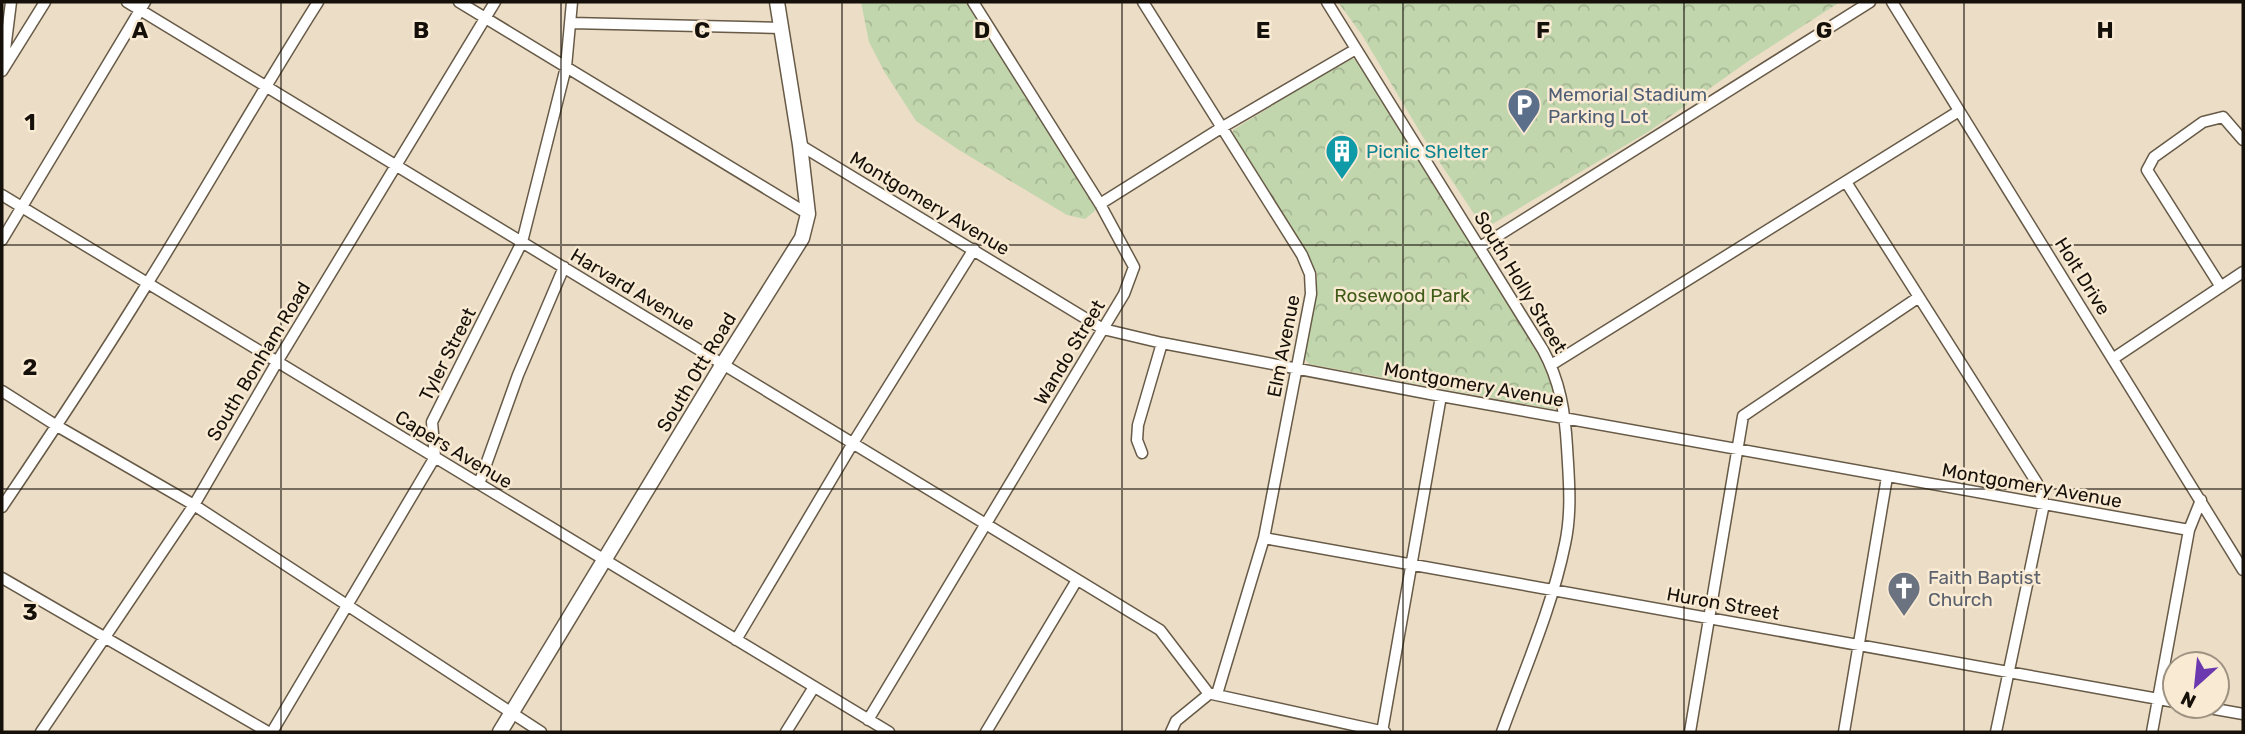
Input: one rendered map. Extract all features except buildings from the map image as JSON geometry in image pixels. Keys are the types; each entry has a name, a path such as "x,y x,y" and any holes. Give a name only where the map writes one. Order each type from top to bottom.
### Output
{"street":[{"path":"2,70 10,2"},
{"path":"2,70 45,2"},
{"name":"Harvard Avenue","path":"127,2 143,6 265,86 1160,630 1213,694"},
{"path":"2,507 148,283 318,2"},
{"path":"459,2 808,214"},
{"name":"South Bonham Road","path":"41,732 194,505 277,362 495,2"},
{"name":"Tyler Street","path":"435,457 432,422 522,242 566,66 572,2"},
{"name":"South Ott Road","path":"500,732 802,238 808,214 777,2"},
{"name":"Wando Street","path":"868,720 1125,294 1134,267 1100,204 973,2"},
{"name":"Elm Avenue","path":"1143,2 1300,251 1309,272 1311,294 1264,538 1213,694"},
{"name":"South Holly Street","path":"1327,2 1480,247 1551,365 1558,384 1565,418 1570,498 1566,542 1553,590 1502,732"},
{"path":"1480,247 1870,2"},
{"name":"Holt Drive","path":"1892,2 2243,570"},
{"path":"2,240 143,6"},
{"path":"571,23 781,28"},
{"path":"1100,204 1221,128 1356,49"},
{"path":"1551,365 1959,111"},
{"path":"2221,287 2147,170 2154,157 2203,122 2223,117 2243,140"},
{"name":"Montgomery Avenue","path":"800,145 1103,329 1162,343 1441,396 2189,530"},
{"path":"1846,182 2037,483 2043,504 1996,732"},
{"name":"Capers Avenue","path":"2,195 889,732"},
{"path":"736,640 853,443 974,249"},
{"path":"479,484 518,375 564,267"},
{"path":"2114,358 2243,272"},
{"path":"1690,732 1742,416 1919,297"},
{"path":"1142,453 1137,440 1138,425 1162,343"},
{"path":"2,391 194,505 541,732"},
{"path":"1171,732 1176,721 1213,694 1383,732 1441,396"},
{"path":"2,578 270,732 435,457"},
{"path":"1844,732 1887,477"},
{"path":"2152,732 2189,530 2201,500"},
{"name":"Huron Street","path":"1264,538 2161,700"},
{"path":"986,732 1077,580"},
{"path":"786,732 814,687"}],"green space":[{"path":"861,2 969,2 1096,210 1085,219 1067,215 916,121 869,42"},
{"path":"1338,2 1840,2 1750,60 1648,132 1484,229 1423,137 1362,35"},
{"name":"Rosewood Park","path":"1350,58 1358,60 1530,339 1553,388 1557,405 1553,409 1309,364 1304,358 1317,291 1317,273 1233,130"}],"place":[{"name":"Memorial Stadium Parking Lot","path":"1524,135"},
{"name":"Picnic Shelter","path":"1342,181"},
{"name":"Faith Baptist Church","path":"1904,618"}]}
